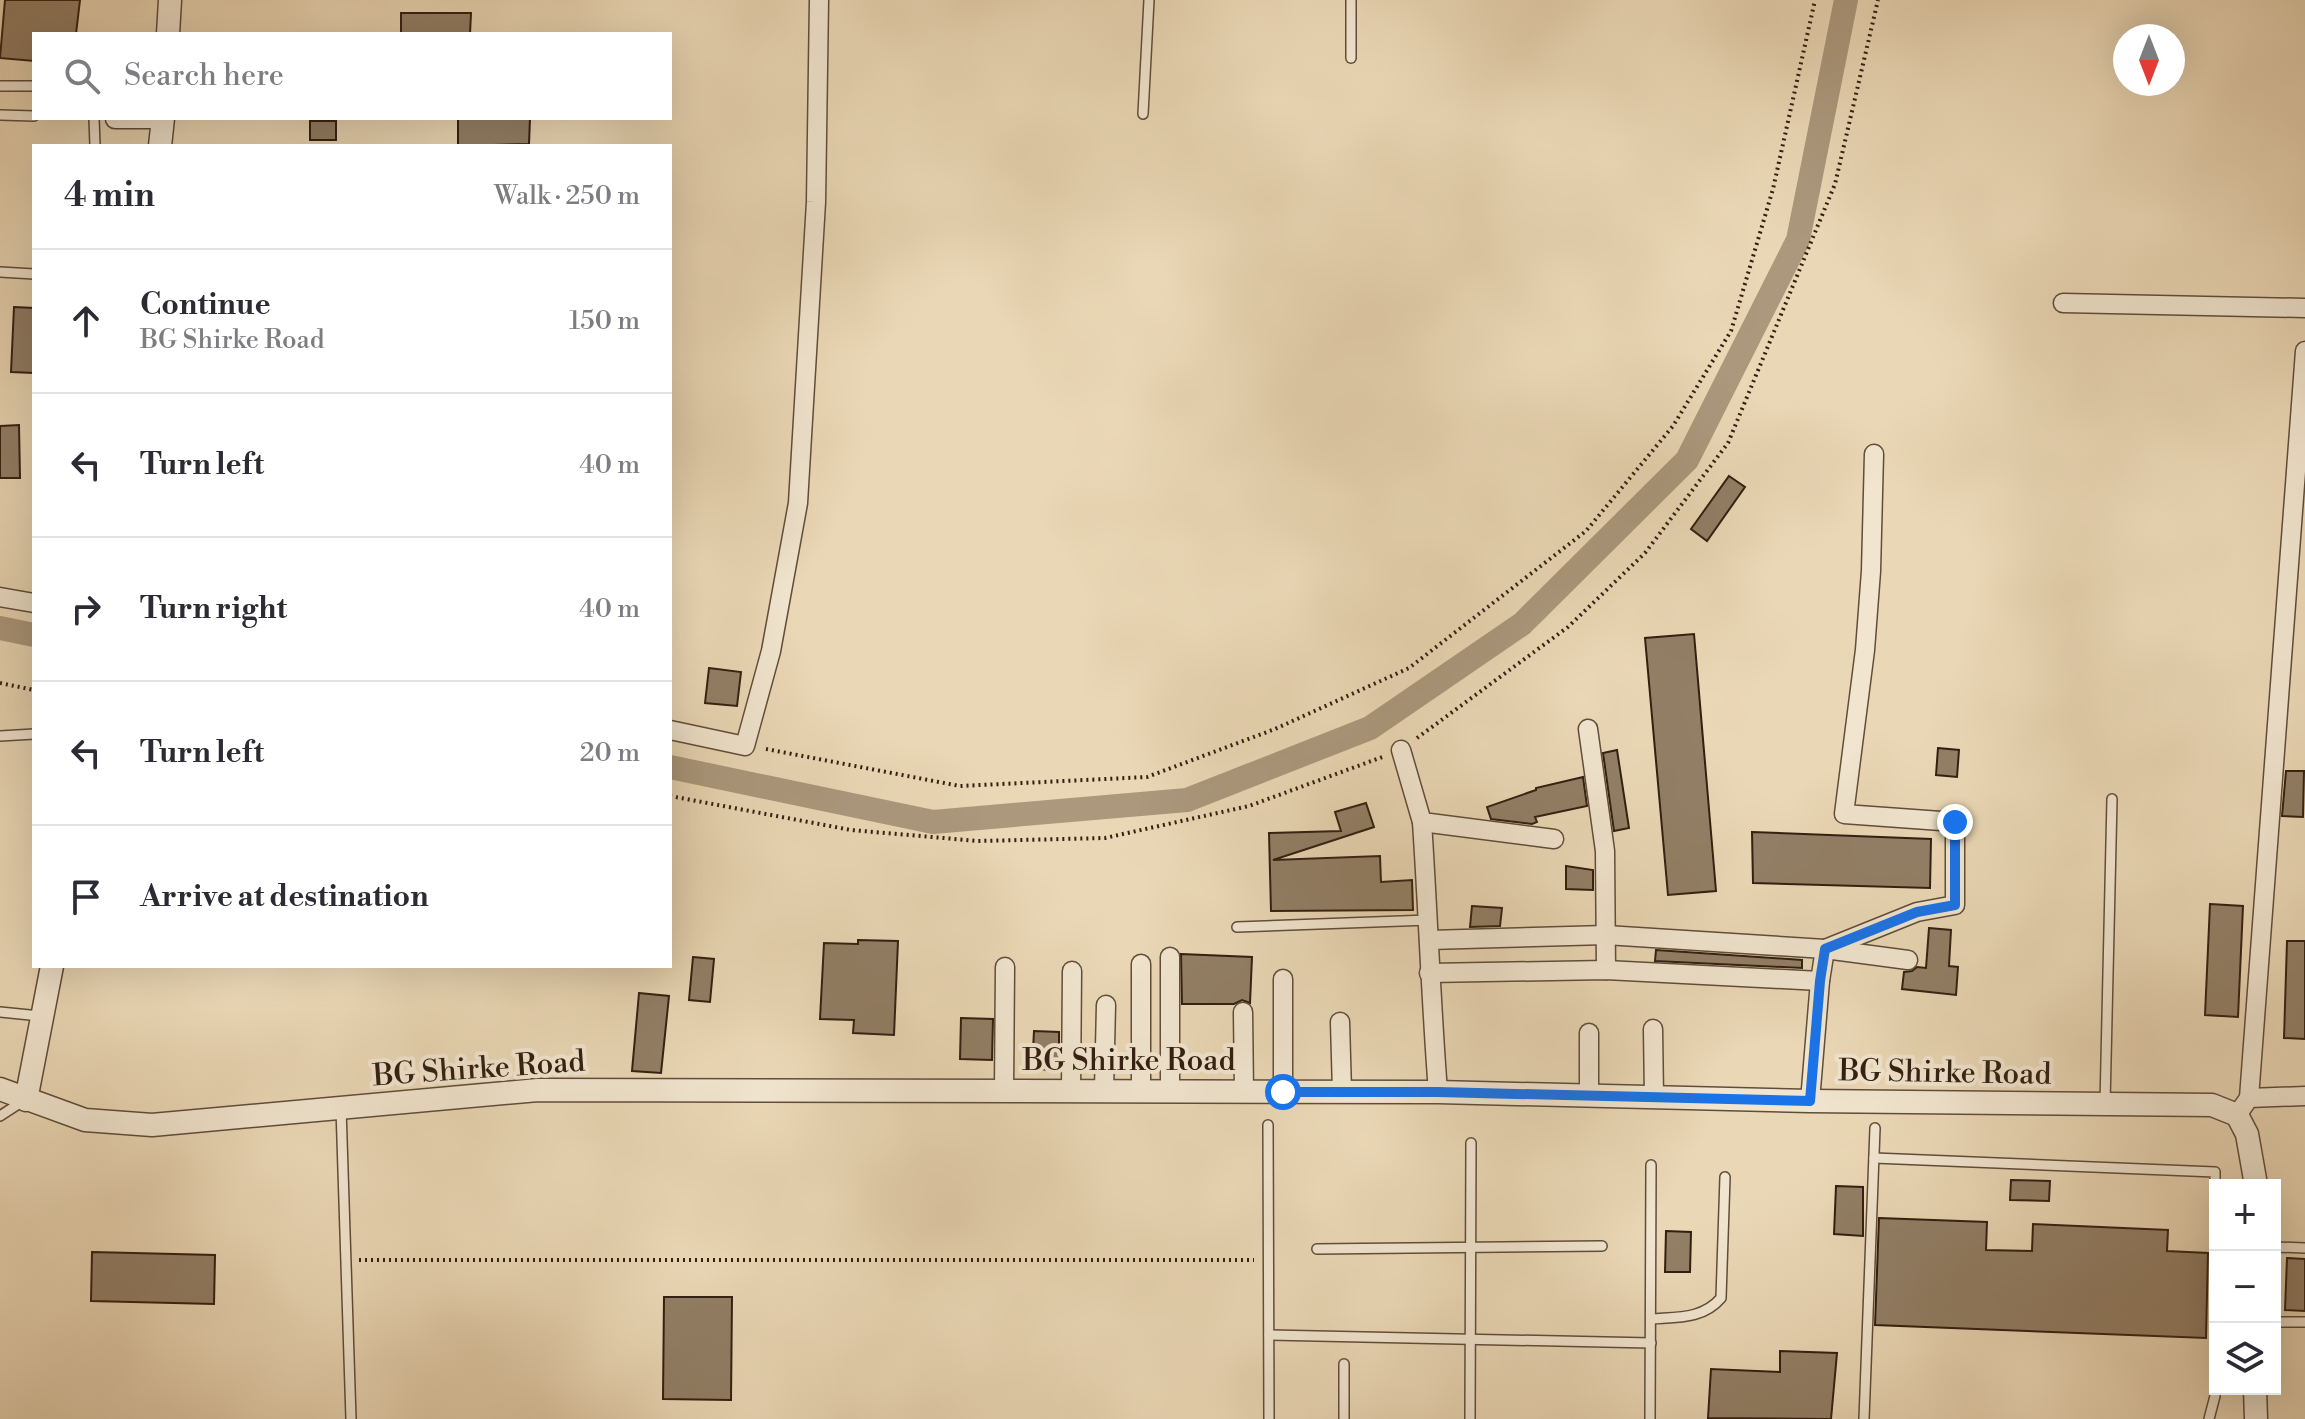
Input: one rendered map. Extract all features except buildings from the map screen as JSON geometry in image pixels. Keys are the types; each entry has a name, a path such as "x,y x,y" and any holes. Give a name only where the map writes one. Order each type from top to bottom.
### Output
{"street":[{"path":"168,32 170,0"},
{"path":"672,730 745,746 771,651 798,503 816,202 819,0"},
{"path":"160,144 163,120"},
{"path":"2063,303 2305,308"},
{"path":"2255,1179 2243,1106 2305,351"},
{"path":"1825,949 1917,912 1955,905 1955,822 1844,814 1865,650 1874,454"},
{"path":"0,597 32,603"},
{"path":"1588,729 1605,851 1606,970"},
{"path":"1401,750 1422,822 1438,1092"},
{"path":"1422,822 1554,839"},
{"path":"1429,940 1606,935 1825,949 1908,960"},
{"path":"1810,1101 1825,949"},
{"path":"1170,957 1170,1090"},
{"path":"1141,964 1141,1090"},
{"path":"1004,1090 1005,967"},
{"path":"26,1100 52,968"},
{"path":"1429,973 1606,970 1820,981"},
{"path":"1071,1090 1072,971"},
{"path":"1283,979 1283,1092"},
{"path":"1104,1090 1106,1005"},
{"path":"1243,1012 1244,1092"},
{"path":"1340,1022 1342,1092"},
{"path":"1653,1029 1654,1098"},
{"path":"1589,1033 1589,1096"},
{"name":"BG Shirke Road","path":"0,1089 85,1120 152,1125 538,1090 1438,1092 1810,1101 2243,1106"},
{"path":"2243,1106 2305,1096"},
{"path":"2255,1395 2256,1419"}],"lane":[{"path":"1143,114 1149,0"},
{"path":"1351,0 1351,58"},
{"path":"0,86 32,86"},
{"path":"0,115 32,116"},
{"path":"94,120 95,144"},
{"path":"0,272 32,274"},
{"path":"0,736 32,734"},
{"path":"2105,1104 2112,799"},
{"path":"1237,927 1429,920"},
{"path":"0,1012 43,1016"},
{"path":"0,1116 26,1100"},
{"path":"341,1108 351,1419"},
{"path":"1268,1125 1269,1419"},
{"path":"1864,1419 1875,1128"},
{"path":"1470,1419 1471,1143"},
{"path":"1874,1158 2215,1172 2215,1396 2209,1419"},
{"path":"1650,1419 1651,1165"},
{"path":"1652,1319 1696,1315 1712,1308 1721,1298 1725,1177"},
{"path":"1317,1249 1602,1246"},
{"path":"2281,1247 2305,1248"},
{"path":"2281,1322 2305,1322"},
{"path":"1269,1335 1651,1343"},
{"path":"1344,1364 1344,1419"}],"path":[{"path":"745,746 960,786 1147,777 1275,729 1409,668 1586,531 1673,426 1731,331 1773,189 1815,0"},
{"path":"672,796 851,830 978,841 1105,838 1249,806 1401,750 1568,627 1645,553 1728,443 1835,184 1878,0"},
{"path":"0,683 32,690"},
{"path":"346,1260 1269,1260"}],"waterway":[{"path":"672,767 933,822 1187,800 1370,728 1522,624 1687,460 1798,240 1846,0"},
{"path":"0,628 32,635"}],"route":[{"path":"1283,1092 1438,1092 1810,1101 1825,949 1917,912 1955,905 1955,822"}]}
